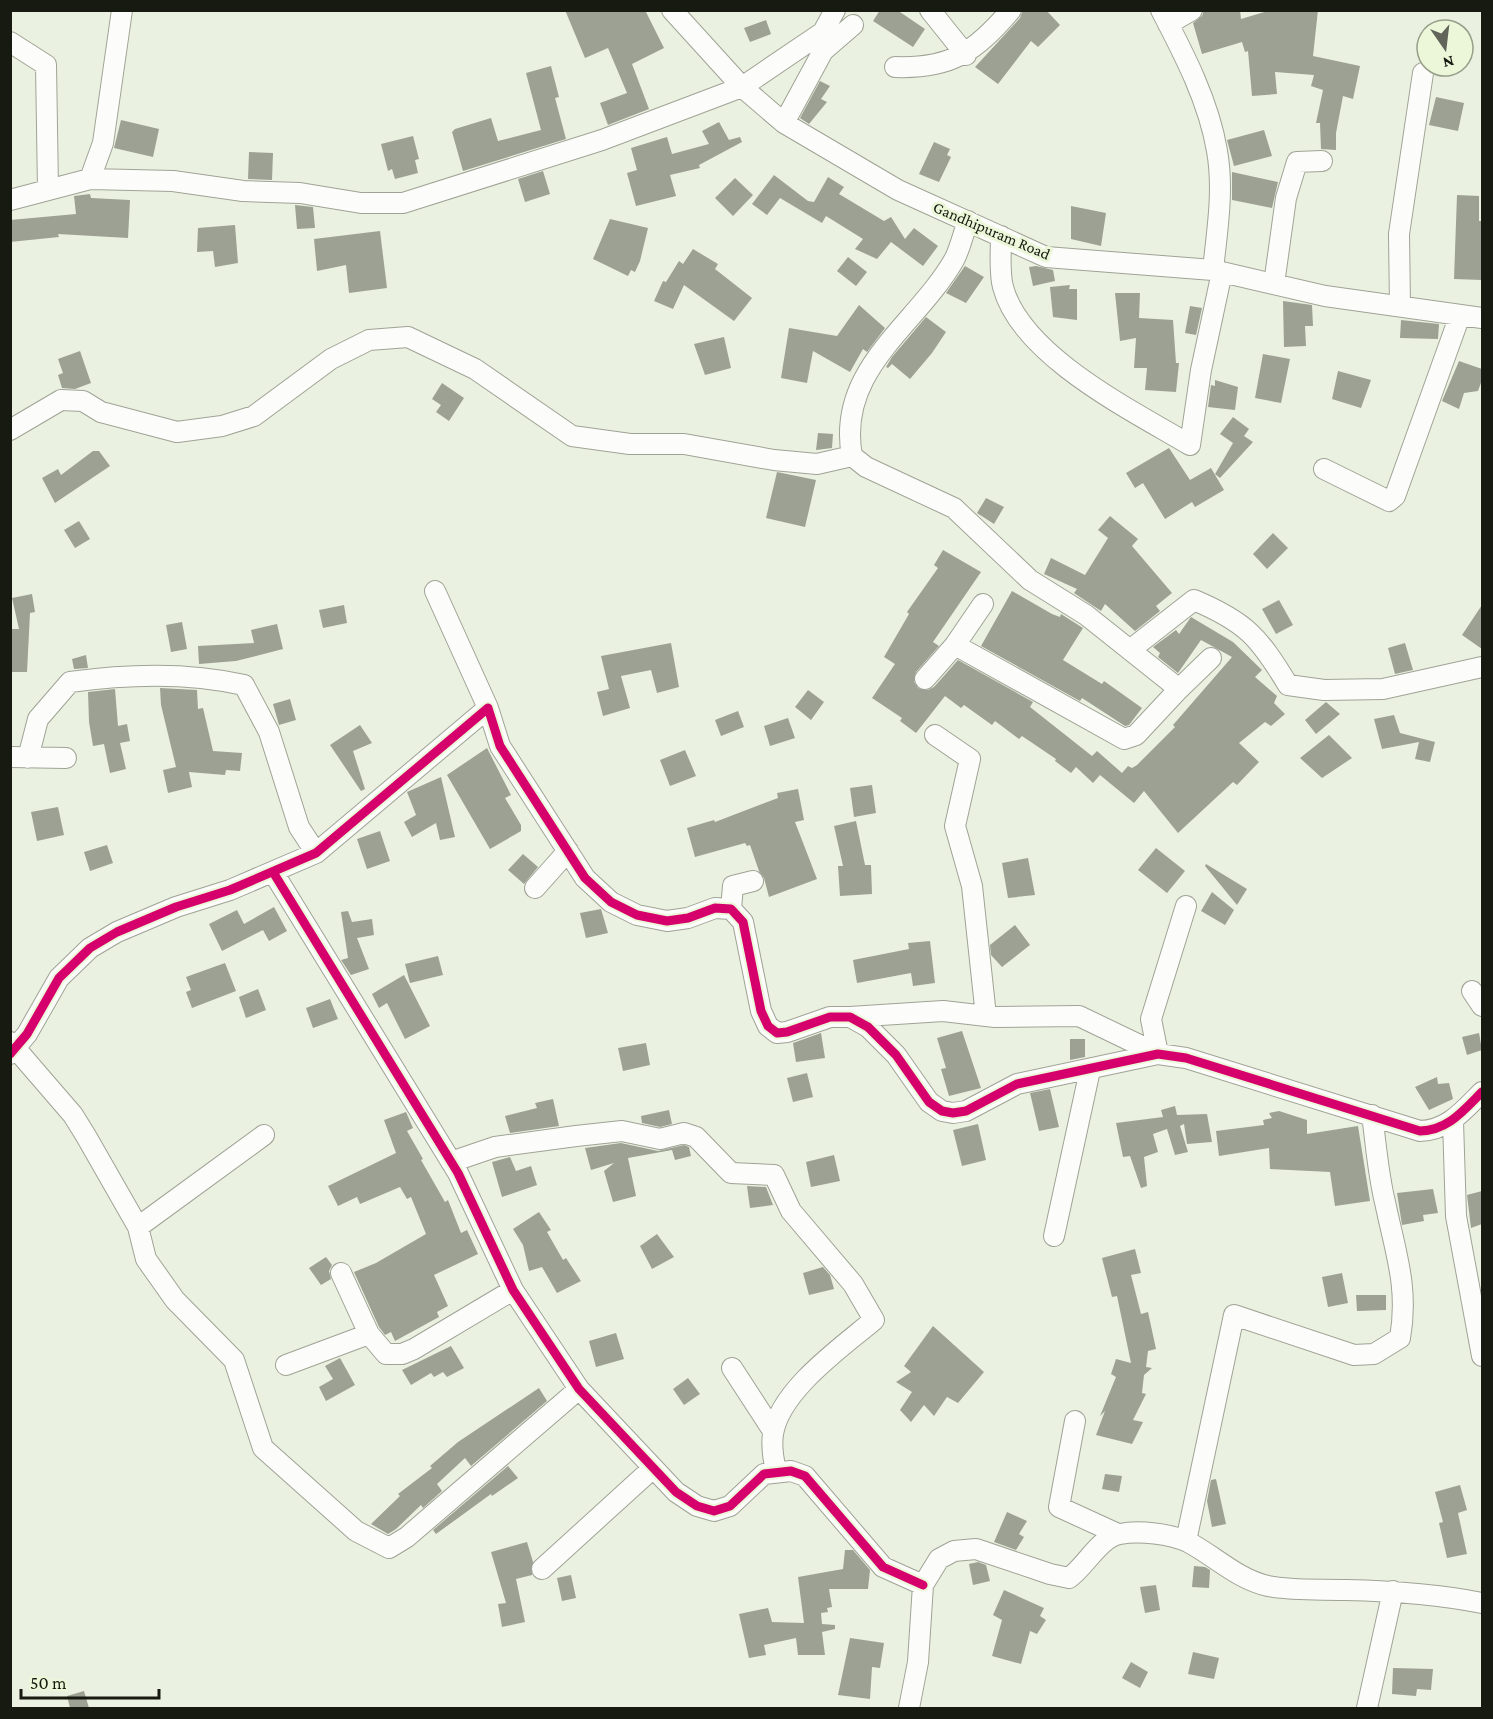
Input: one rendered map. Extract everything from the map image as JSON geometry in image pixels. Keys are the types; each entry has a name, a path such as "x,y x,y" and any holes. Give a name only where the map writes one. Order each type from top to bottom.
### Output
{"street":[{"path":"90,179 103,143 122,10"},
{"name":"Gandhipuram Road","path":"672,10 742,87 784,123 898,190 1046,256 1217,271 1325,296 1482,318"},
{"path":"10,200 90,179 173,181 243,191 300,193 361,203 404,203 602,140 742,87 823,32 835,10"},
{"path":"930,10 966,55"},
{"path":"895,67 925,68 966,55 1011,10"},
{"path":"1001,236 1003,285 1008,302 1031,334 1070,370 1102,393 1191,445 1217,271 1220,206 1217,152 1206,111 1186,58 1164,17 1192,10"},
{"path":"784,123 823,51 853,25"},
{"path":"10,42 46,65 48,190"},
{"path":"1400,306 1399,234 1422,78"},
{"path":"1274,284 1286,198 1297,162 1322,161"},
{"path":"968,221 954,259 887,342 865,375 849,418 852,456 866,467 954,508 1030,580 1086,615 1179,689"},
{"path":"1324,469 1389,501 1395,496 1460,315"},
{"path":"10,430 61,400 83,401 101,412 177,432 222,426 254,416 331,359 369,340 408,337 475,369 572,436 630,444 684,444 774,460 817,464 852,456"},
{"path":"435,591 488,708 500,746 585,878 611,902 637,915 667,921 688,918 715,908 731,909 743,922 761,1011 768,1026 777,1033 787,1032 830,1017 943,1011 986,1016 1079,1016 1158,1054 1186,1058 1420,1131 1436,1131 1453,1121 1482,1092"},
{"path":"1130,650 1194,600 1224,613 1253,633 1288,686 1324,690 1383,689 1482,667"},
{"path":"925,679 955,645 983,604"},
{"path":"955,645 1125,739 1136,735 1211,658"},
{"path":"66,758 20,758 38,719 70,682 128,675 220,680 244,685 269,732 299,827 316,853"},
{"path":"488,708 316,853 230,890 176,907 117,932 90,948 59,978 27,1034 12,1048 72,1115 138,1227 146,1259 175,1300 234,1360 262,1448 356,1531 389,1548 407,1537 579,1389"},
{"path":"935,735 970,759 955,826 972,886 986,1016"},
{"path":"535,888 568,851"},
{"path":"273,872 451,1162 513,1290 579,1389 676,1492 697,1506 714,1511 730,1506 752,1482 764,1474 791,1471 805,1476 883,1567 923,1585"},
{"path":"731,909 733,886 753,881"},
{"path":"1158,1054 1151,1019 1186,906"},
{"path":"850,1017 868,1027 896,1055 929,1102 942,1111 953,1113 966,1111 1017,1084 1158,1054"},
{"path":"1054,1236 1090,1070"},
{"path":"1186,1541 1234,1315 1354,1355 1374,1354 1400,1338 1405,1309 1397,1249 1384,1201 1372,1115"},
{"path":"1453,1121 1456,1215 1482,1356"},
{"path":"451,1162 495,1147 576,1136 622,1131 660,1139 684,1133 696,1137 731,1173 774,1175 791,1211 853,1284 874,1320 821,1364 797,1388 773,1431 771,1446 776,1471"},
{"path":"138,1227 264,1135"},
{"path":"341,1273 369,1334 386,1354 402,1354 439,1336 513,1290"},
{"path":"286,1365 369,1334"},
{"path":"732,1368 773,1431"},
{"path":"1075,1421 1059,1507 1118,1534 1146,1533 1186,1541 1240,1575 1267,1586 1294,1589 1431,1593 1482,1603"},
{"path":"542,1569 653,1468"},
{"path":"909,1708 918,1662 923,1585 939,1559 954,1551 976,1549 1050,1574 1069,1578 1081,1569 1100,1546 1118,1534"},
{"path":"1367,1708 1393,1592"}],"building":[{"path":"565,10 645,10 664,48 632,64 649,109 608,125 600,103 627,93 608,48 585,58"},
{"path":"880,10 897,10 925,29 913,47 873,21"},
{"path":"1023,10 1046,10 1060,25 1038,47 1031,41 998,84 975,67 1020,18"},
{"path":"1204,10 1240,10 1241,19 1271,10 1318,10 1313,56 1360,66 1353,99 1343,96 1336,133 1336,150 1321,149 1320,123 1316,123 1323,90 1311,86 1314,75 1275,72 1277,94 1252,96 1248,51 1245,52 1242,42 1202,54 1193,23 1202,16"},
{"path":"766,20 771,34 750,42 744,28"},
{"path":"551,66 559,97 555,98 566,139 463,171 452,132 455,129 491,118 498,141 541,130 526,73"},
{"path":"820,81 830,86 821,99 827,102 809,124 800,118"},
{"path":"1436,97 1464,103 1458,131 1429,125"},
{"path":"121,120 159,129 153,157 114,148"},
{"path":"719,122 729,140 740,137 742,142 699,165 700,168 670,175 676,196 636,206 627,173 637,170 631,148 667,137 672,154 709,144 702,131"},
{"path":"1264,130 1272,156 1234,166 1227,140"},
{"path":"413,136 419,159 415,160 418,173 395,179 392,169 388,171 381,144"},
{"path":"934,142 950,149 947,155 951,157 939,182 919,174"},
{"path":"249,152 273,153 272,180 248,179"},
{"path":"543,171 550,194 525,202 518,179"},
{"path":"1232,172 1278,182 1272,208 1232,200"},
{"path":"774,175 808,201 814,202 828,177 844,187 839,194 884,221 891,217 905,239 914,228 938,246 923,266 891,242 877,259 855,249 863,239 826,216 822,223 780,198 767,215 752,204"},
{"path":"735,178 753,195 733,216 715,198"},
{"path":"90,194 91,198 130,200 128,238 58,234 59,237 10,242 10,220 76,214 74,196"},
{"path":"1457,195 1479,196 1479,221 1482,221 1482,280 1454,279"},
{"path":"295,205 313,207 315,228 297,229"},
{"path":"1071,206 1106,213 1101,246 1071,239"},
{"path":"610,219 648,228 640,261 635,272 631,270 628,276 593,259"},
{"path":"235,225 238,263 215,267 213,251 197,252 198,228"},
{"path":"380,231 387,288 349,293 346,265 317,271 314,239"},
{"path":"693,249 718,264 715,269 752,298 734,321 684,285 673,309 654,301 663,281 666,282 679,261 683,264"},
{"path":"848,257 867,272 856,286 837,271"},
{"path":"965,266 984,277 966,303 946,293"},
{"path":"1036,266 1053,270 1055,281 1033,286 1029,267"},
{"path":"1070,285 1069,289 1077,289 1077,320 1053,317 1050,287"},
{"path":"1115,293 1140,293 1139,318 1173,320 1176,363 1179,363 1176,392 1145,390 1147,368 1134,368 1136,338 1120,341"},
{"path":"1283,301 1312,305 1313,326 1305,326 1306,346 1284,347"},
{"path":"859,305 885,328 867,352 863,349 850,372 813,351 807,383 781,378 789,328 837,336"},
{"path":"1190,306 1202,308 1196,335 1185,333"},
{"path":"926,317 946,332 932,353 910,379 892,364 886,367 892,357"},
{"path":"1401,320 1439,324 1438,339 1400,338"},
{"path":"724,337 731,368 705,375 694,344"},
{"path":"80,351 91,383 75,389 62,388 58,375 63,373 58,359"},
{"path":"1263,354 1290,359 1281,403 1255,398"},
{"path":"1459,361 1482,369 1482,380 1478,391 1464,393 1459,409 1442,401"},
{"path":"1338,371 1371,380 1361,408 1332,399"},
{"path":"1215,380 1238,387 1235,410 1208,407 1211,385 1215,386"},
{"path":"442,383 464,398 449,421 436,412 441,405 432,399"},
{"path":"1233,417 1249,429 1244,436 1253,442 1220,478 1215,474 1233,443 1220,434"},
{"path":"818,433 833,434 832,448 816,450"},
{"path":"1169,448 1190,480 1211,468 1224,490 1195,507 1192,502 1165,519 1143,483 1135,488 1126,473"},
{"path":"93,451 99,451 110,466 55,503 42,478 58,469 61,475"},
{"path":"777,472 816,480 805,527 766,518"},
{"path":"986,498 1004,507 994,524 977,513"},
{"path":"1110,516 1138,539 1132,546 1172,593 1156,606 1160,611 1135,631 1105,604 1101,611 1074,593 1077,589 1044,574 1051,558 1085,575 1108,538 1098,530"},
{"path":"79,521 90,539 75,548 64,530"},
{"path":"1273,533 1288,548 1267,569 1253,554"},
{"path":"943,550 981,572 933,642 939,646 916,672 914,682 918,688 928,690 934,687 958,660 1033,702 1030,707 1092,756 1097,751 1122,773 1128,766 1132,768 1137,765 1175,727 1173,725 1232,657 1201,640 1178,673 1158,657 1160,653 1153,647 1176,630 1179,634 1191,617 1233,642 1262,670 1255,677 1277,696 1274,703 1285,714 1271,726 1265,722 1239,743 1259,762 1237,785 1233,782 1178,833 1144,791 1134,803 1100,775 1093,783 1076,767 1071,773 1055,761 1056,759 1022,736 1019,739 995,721 992,725 964,705 961,708 945,696 916,733 900,721 902,718 872,698 895,664 884,657 909,614 907,612 938,568 934,565"},
{"path":"1012,591 1052,614 1060,617 1061,614 1083,628 1063,660 1102,684 1104,681 1142,708 1129,725 1125,726 1082,698 1080,701 981,646"},
{"path":"32,594 35,612 30,613 27,672 10,672 10,629 19,629 12,598"},
{"path":"1279,600 1293,625 1276,634 1262,609"},
{"path":"344,605 347,623 323,628 319,610"},
{"path":"1482,605 1482,649 1462,635"},
{"path":"182,622 187,649 171,652 166,625"},
{"path":"277,624 283,649 236,661 199,664 198,646 254,643 251,630"},
{"path":"671,643 679,687 657,693 651,670 621,676 630,708 603,716 597,692 609,689 601,656"},
{"path":"1405,643 1413,670 1395,674 1388,648"},
{"path":"86,655 88,668 74,669 72,659"},
{"path":"160,688 197,690 198,709 203,708 213,751 242,753 240,771 226,770 225,775 189,772 192,787 168,793 163,770 176,767 161,705"},
{"path":"115,689 118,726 127,724 130,741 120,743 126,769 110,773 104,744 93,746 88,692"},
{"path":"808,690 824,702 811,720 795,707"},
{"path":"290,699 296,720 279,725 273,704"},
{"path":"1326,702 1340,714 1316,734 1305,720"},
{"path":"738,711 744,727 721,736 715,720"},
{"path":"1394,715 1400,733 1435,742 1430,762 1415,759 1419,742 1382,749 1374,719"},
{"path":"788,718 795,738 770,746 764,726"},
{"path":"360,725 372,743 353,751 365,789 361,791 330,745"},
{"path":"1329,735 1352,758 1322,778 1300,758"},
{"path":"487,748 511,795 505,798 521,825 521,831 490,849 447,775"},
{"path":"685,750 696,776 670,786 660,760"},
{"path":"441,777 455,837 440,840 436,823 412,837 404,822 416,815 407,792"},
{"path":"872,785 876,813 854,817 850,788"},
{"path":"798,789 804,820 795,822 817,879 769,897 764,878 759,871 750,845 747,846 745,843 695,857 687,828 714,820 715,822 778,798 777,793"},
{"path":"58,807 64,835 37,841 31,812"},
{"path":"856,821 865,865 871,865 872,894 840,896 838,866 843,866 834,826"},
{"path":"380,831 390,861 367,869 357,839"},
{"path":"107,845 113,863 90,871 84,852"},
{"path":"1156,848 1185,871 1167,893 1138,870"},
{"path":"523,854 538,867 524,884 508,870"},
{"path":"1028,858 1035,895 1008,898 1002,863"},
{"path":"1206,864 1247,889 1237,905 1205,866"},
{"path":"1212,892 1234,910 1225,925 1201,911"},
{"path":"274,907 287,931 269,941 263,930 222,951 209,924 237,910 244,924"},
{"path":"601,909 608,933 586,938 580,913"},
{"path":"348,911 352,922 372,919 374,935 357,938 369,969 351,975 341,960 348,958 341,912"},
{"path":"1015,925 1030,945 1002,967 991,955 990,945"},
{"path":"930,941 935,983 913,986 911,973 857,983 853,960 909,949 908,943"},
{"path":"438,956 443,975 410,983 405,964"},
{"path":"225,963 236,991 192,1008 186,992 191,990 186,977"},
{"path":"404,975 430,1026 405,1039 387,1003 379,1008 372,994"},
{"path":"258,989 266,1010 246,1018 239,997"},
{"path":"330,999 338,1019 313,1028 306,1008"},
{"path":"962,1031 981,1088 949,1096 941,1069 946,1068 937,1038"},
{"path":"821,1033 825,1058 796,1062 793,1043"},
{"path":"1479,1033 1482,1050 1467,1055 1462,1037"},
{"path":"1070,1039 1085,1039 1085,1057 1070,1060"},
{"path":"646,1043 650,1065 623,1071 618,1048"},
{"path":"807,1073 813,1097 793,1102 787,1078"},
{"path":"1437,1077 1438,1084 1449,1083 1453,1099 1429,1110 1415,1087"},
{"path":"1050,1089 1059,1127 1039,1131 1030,1093"},
{"path":"553,1099 559,1126 510,1133 505,1116 537,1108 535,1103"},
{"path":"1175,1106 1177,1115 1207,1114 1212,1142 1187,1144 1184,1124 1180,1126 1188,1152 1175,1155 1167,1129 1153,1134 1158,1152 1144,1157 1147,1186 1141,1188 1130,1156 1123,1157 1116,1123 1163,1117 1161,1110"},
{"path":"669,1110 672,1124 660,1127 642,1123 641,1116"},
{"path":"1279,1111 1307,1120 1307,1134 1358,1126 1370,1201 1335,1206 1330,1172 1270,1169 1269,1148 1219,1156 1216,1131 1264,1125 1263,1120 1272,1118 1269,1113"},
{"path":"406,1112 413,1128 407,1131 423,1159 421,1160 445,1202 448,1200 461,1233 467,1230 478,1254 434,1275 448,1306 437,1312 439,1317 395,1341 391,1332 385,1335 379,1327 354,1272 376,1263 426,1234 411,1197 407,1199 400,1187 360,1204 357,1197 338,1206 328,1186 396,1153 384,1120"},
{"path":"978,1124 986,1160 962,1166 953,1130"},
{"path":"621,1143 658,1151 684,1145 689,1147 691,1156 675,1160 672,1150 628,1158 636,1196 613,1202 604,1171 614,1163 591,1170 585,1148"},
{"path":"834,1155 840,1181 811,1187 806,1162"},
{"path":"510,1157 516,1171 531,1166 537,1185 502,1197 492,1162"},
{"path":"747,1186 766,1187 773,1205 750,1208"},
{"path":"1433,1189 1438,1213 1423,1215 1424,1221 1402,1225 1397,1193"},
{"path":"1482,1191 1482,1224 1471,1228 1467,1195"},
{"path":"539,1212 551,1230 547,1232 563,1260 566,1258 581,1281 557,1293 542,1267 529,1271 523,1245 513,1229"},
{"path":"657,1234 674,1257 652,1269 640,1246"},
{"path":"1135,1249 1141,1273 1131,1275 1141,1314 1148,1312 1156,1349 1148,1351 1146,1367 1152,1368 1144,1375 1142,1393 1146,1394 1133,1420 1143,1422 1132,1444 1096,1435 1105,1411 1100,1416 1116,1377 1111,1374 1116,1359 1131,1363 1117,1296 1112,1297 1102,1258"},
{"path":"326,1257 332,1265 329,1271 331,1279 321,1285 309,1268"},
{"path":"823,1267 830,1275 834,1289 809,1295 803,1273"},
{"path":"1342,1273 1348,1303 1328,1307 1322,1277"},
{"path":"1356,1295 1386,1295 1386,1310 1357,1311"},
{"path":"933,1326 984,1372 958,1403 947,1397 934,1416 924,1405 911,1422 900,1410 912,1392 896,1382 911,1372 904,1366"},
{"path":"616,1333 624,1359 596,1367 589,1341"},
{"path":"451,1346 464,1368 447,1377 443,1372 434,1377 431,1373 411,1385 402,1370"},
{"path":"340,1358 355,1385 326,1401 319,1387 333,1379 325,1366"},
{"path":"688,1378 700,1394 684,1405 673,1389"},
{"path":"539,1388 547,1401 471,1466 465,1458 437,1484 442,1491 423,1508 421,1505 388,1534 371,1524 400,1496 398,1494 432,1468 430,1466 458,1442"},
{"path":"508,1466 518,1478 492,1496 491,1494 436,1534 433,1530"},
{"path":"1105,1474 1122,1476 1119,1492 1102,1489"},
{"path":"1216,1479 1226,1524 1212,1527 1207,1501 1211,1480"},
{"path":"1460,1485 1467,1510 1458,1513 1467,1554 1447,1558 1439,1523 1443,1522 1435,1492"},
{"path":"1007,1512 1027,1521 1019,1534 1024,1537 1016,1550 994,1542"},
{"path":"527,1542 533,1562 532,1575 516,1579 525,1622 502,1627 498,1604 506,1603 491,1552"},
{"path":"845,1550 853,1550 870,1570 868,1589 829,1589 832,1607 827,1608 828,1612 821,1613 822,1624 835,1625 835,1629 822,1632 825,1655 798,1655 796,1638 764,1645 766,1655 749,1658 739,1614 768,1608 772,1622 804,1623 798,1577 843,1569"},
{"path":"978,1562 986,1565 990,1581 973,1585 969,1564"},
{"path":"1194,1566 1210,1570 1209,1588 1192,1587"},
{"path":"571,1575 576,1598 562,1601 557,1578"},
{"path":"1156,1585 1160,1610 1145,1613 1140,1587"},
{"path":"1004,1590 1044,1608 1040,1616 1046,1620 1037,1634 1030,1631 1021,1664 992,1656 1002,1620 993,1615"},
{"path":"850,1638 884,1643 880,1668 872,1667 870,1699 838,1695"},
{"path":"1193,1652 1219,1658 1214,1679 1188,1674"},
{"path":"1131,1662 1148,1672 1140,1688 1122,1678"},
{"path":"1393,1668 1433,1669 1431,1690 1417,1689 1416,1696 1392,1694"},
{"path":"84,1691 89,1708 70,1708 67,1696"}],"cycle path":[{"path":"10,1054 27,1034 59,978 90,948 117,932 176,907 230,890 316,853 488,708 500,746 585,878 611,902 637,915 667,921 688,918 715,908 731,909 743,922 761,1011 768,1026 777,1033 787,1032 830,1017 850,1017 868,1027 896,1055 929,1102 942,1111 953,1113 966,1111 1017,1084 1158,1054 1186,1058 1420,1131 1430,1130 1447,1123 1482,1092"},
{"path":"273,872 458,1173 513,1290 579,1389 676,1492 697,1506 714,1511 730,1506 764,1474 791,1471 805,1476 883,1567 923,1585"}]}
